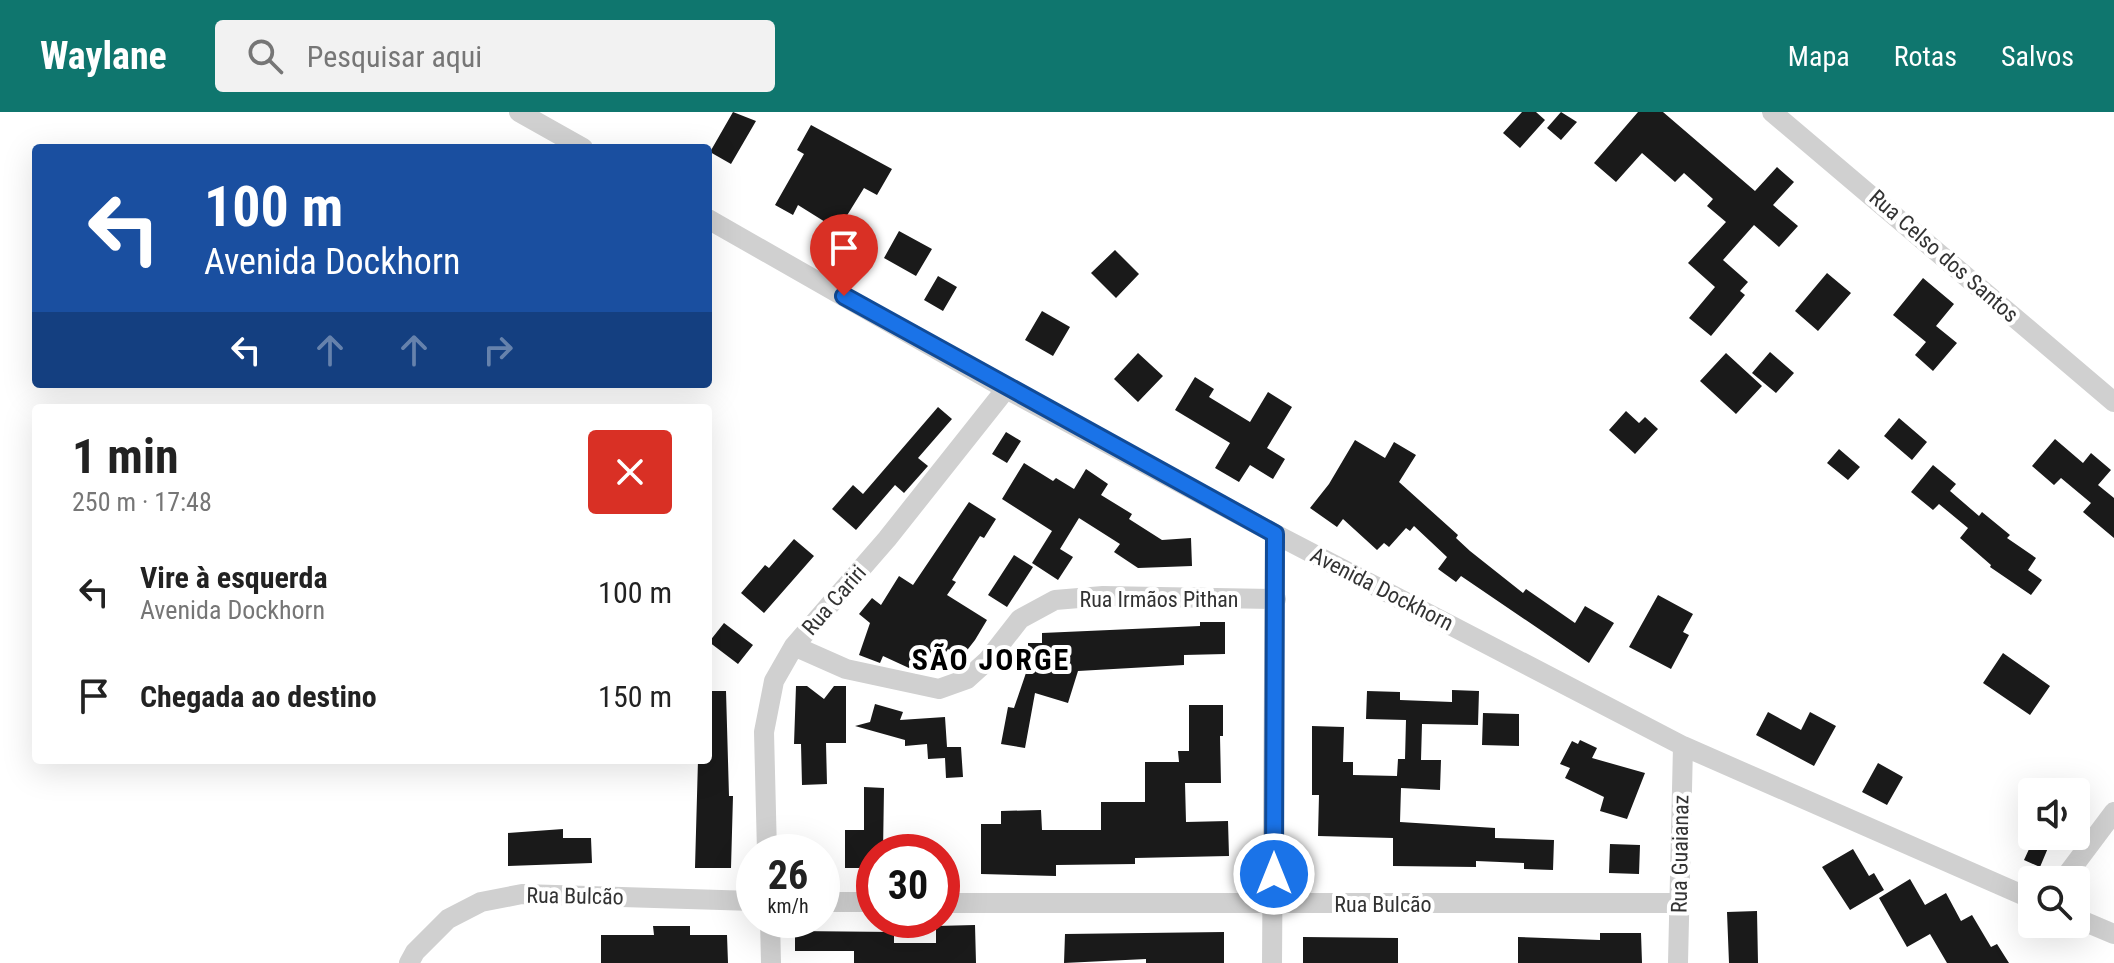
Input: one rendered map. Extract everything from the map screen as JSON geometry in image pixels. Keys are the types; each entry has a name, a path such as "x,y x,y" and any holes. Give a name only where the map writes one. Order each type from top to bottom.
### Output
{"street":[{"path":"519,112 576,144"},
{"name":"Rua Celso dos Santos","path":"1772,112 2114,402"},
{"name":"Avenida Dockhorn","path":"712,221 1006,389 1275,534 1683,746 2018,893"},
{"name":"Rua Cariri","path":"767,834 764,732 774,681 794,646 887,539 1006,389"},
{"path":"1272,963 1275,534"},
{"name":"Rua Irmãos Pithan","path":"794,646 846,669 939,689 967,679 988,660 1020,619 1055,600 1103,596 1276,599"},
{"name":"Rua Guaianaz","path":"1678,963 1683,746"},
{"path":"2074,866 2114,812"},
{"name":"Rua Bulcão","path":"412,957 448,919 481,902 522,894 736,900"},
{"name":"Rua Bulcão","path":"960,903 1679,903"},
{"path":"2090,924 2114,934"},
{"path":"770,938 771,963"}],"building":[{"path":"733,112 756,121 731,164 712,153"},
{"path":"1522,112 1536,112 1545,120 1520,148 1503,133"},
{"path":"1561,112 1577,122 1561,140 1547,128"},
{"path":"1638,112 1663,112 1755,191 1777,167 1794,182 1773,205 1798,226 1779,247 1754,225 1723,260 1748,282 1740,291 1745,295 1711,336 1689,318 1715,287 1688,263 1726,222 1707,206 1713,199 1684,173 1675,182 1642,153 1616,182 1594,163"},
{"path":"811,125 892,169 877,195 864,188 838,230 798,205 793,215 775,205 804,154 797,150"},
{"path":"899,231 932,249 916,276 884,258"},
{"path":"1115,250 1139,274 1116,298 1091,273"},
{"path":"1827,273 1851,293 1818,331 1795,311"},
{"path":"938,276 957,287 943,311 924,300"},
{"path":"1923,278 1954,304 1936,326 1957,343 1933,371 1915,355 1926,342 1893,315"},
{"path":"1042,311 1070,327 1053,356 1025,340"},
{"path":"1770,352 1794,373 1776,393 1752,373"},
{"path":"1138,353 1163,376 1138,402 1114,379"},
{"path":"1726,353 1762,386 1736,414 1700,381"},
{"path":"1195,377 1214,389 1209,397 1250,422 1268,392 1292,407 1267,448 1285,459 1273,479 1250,465 1239,482 1215,468 1230,443 1175,410"},
{"path":"938,407 952,419 918,458 928,466 904,493 895,485 856,530 832,509 853,485 863,494"},
{"path":"1626,411 1639,423 1645,417 1658,429 1635,454 1609,430"},
{"path":"1899,418 1927,442 1912,460 1884,436"},
{"path":"1006,432 1021,441 1007,463 992,454"},
{"path":"2055,439 2083,463 2091,453 2111,470 2098,485 2114,498 2114,538 2083,512 2091,503 2061,478 2054,485 2032,466"},
{"path":"1355,440 1385,458 1394,442 1416,455 1399,482 1458,535 1456,538 1470,551 1523,593 1526,589 1575,623 1585,606 1614,623 1589,663 1461,576 1456,582 1438,569 1447,557 1414,526 1410,531 1406,528 1389,547 1384,543 1377,550 1343,519 1337,527 1310,508 1329,484"},
{"path":"1839,449 1860,467 1848,480 1827,463"},
{"path":"1024,463 1053,481 1056,478 1074,489 1086,469 1108,484 1101,495 1132,514 1129,519 1162,540 1191,538 1192,566 1138,568 1114,552 1120,544 1079,518 1060,549 1073,557 1058,580 1032,563 1052,531 1002,499"},
{"path":"1933,465 1956,484 1950,491 1979,516 1982,512 2010,535 2007,538 2036,558 2028,570 2042,580 2031,595 1990,567 1960,538 1968,528 1939,504 1933,510 1911,492"},
{"path":"969,502 996,519 984,538 980,536 952,580 956,582 947,595 987,620 975,640 961,658 948,649 944,655 933,647 928,658 917,653 909,668 883,656 880,663 859,655 870,623 859,614 872,598 881,605 899,576 913,585"},
{"path":"794,539 814,556 764,613 741,593 765,565 769,568"},
{"path":"1014,555 1033,567 1007,607 988,595"},
{"path":"1658,595 1693,614 1683,632 1689,635 1671,669 1629,647"},
{"path":"1200,622 1225,622 1225,654 1184,655 1184,665 1078,671 1068,703 1035,693 1025,748 1001,744 1008,707 1014,708 1028,667 1028,643 1042,643 1042,633 1200,626"},
{"path":"724,623 753,645 738,664 712,644 712,638"},
{"path":"2003,653 2050,686 2030,715 1983,683"},
{"path":"796,686 807,686 824,699 834,686 846,686 846,743 826,743 827,784 802,785 801,744 794,744"},
{"path":"1452,690 1479,691 1478,725 1422,724 1421,760 1441,760 1440,790 1401,788 1400,822 1495,828 1495,838 1554,840 1553,870 1524,869 1524,863 1476,861 1476,867 1393,866 1393,838 1318,836 1319,795 1312,795 1312,726 1344,727 1343,762 1353,762 1353,775 1397,776 1398,759 1405,759 1406,720 1366,719 1367,691 1400,692 1400,700 1452,702"},
{"path":"712,691 726,691 729,796 733,796 731,868 695,868 698,764 712,764"},
{"path":"875,704 903,712 900,720 945,717 947,747 961,747 963,777 946,778 945,758 928,759 927,744 905,746 905,740 855,726 870,722"},
{"path":"1189,705 1223,705 1221,783 1185,783 1186,822 1228,821 1229,856 1135,858 1135,864 1056,865 1056,876 981,874 981,824 1001,824 1001,811 1041,810 1042,830 1101,830 1101,802 1145,802 1145,762 1179,762 1178,751 1189,751"},
{"path":"1768,712 1801,730 1810,712 1836,726 1814,766 1756,735"},
{"path":"1483,713 1519,714 1519,746 1482,745"},
{"path":"1580,740 1597,748 1592,758 1645,773 1627,819 1600,811 1604,797 1565,778 1570,768 1560,764 1572,741 1578,744"},
{"path":"1878,763 1903,777 1887,805 1862,792"},
{"path":"864,787 884,788 883,834 856,834 856,868 845,868 845,830 864,830"},
{"path":"563,829 563,838 591,838 592,863 508,866 508,833"},
{"path":"1610,844 1640,845 1639,874 1609,873"},
{"path":"1853,849 1869,876 1874,873 1884,890 1850,910 1822,867"},
{"path":"2029,850 2047,850 2040,866 2024,860"},
{"path":"1910,879 1925,905 1946,893 1961,921 1972,915 1991,947 1997,944 2009,963 1947,963 1930,934 1907,947 1879,898"},
{"path":"1757,911 1758,963 1729,963 1727,912"},
{"path":"960,925 975,925 976,963 854,963 854,951 795,951 795,938 840,938 840,931 856,932 856,938 894,938 894,943 936,943 936,938 960,938"},
{"path":"653,926 690,926 690,935 727,935 728,963 601,963 601,935 654,935"},
{"path":"1224,932 1224,963 1146,963 1146,959 1064,963 1065,934"},
{"path":"1600,933 1641,933 1642,963 1518,963 1518,937 1600,940"},
{"path":"1303,937 1398,938 1398,963 1303,963"}],"district":[{"name":"SÃO JORGE","path":"991,659"}],"route":[{"path":"844,296 1006,389 1275,534 1274,874"}]}
